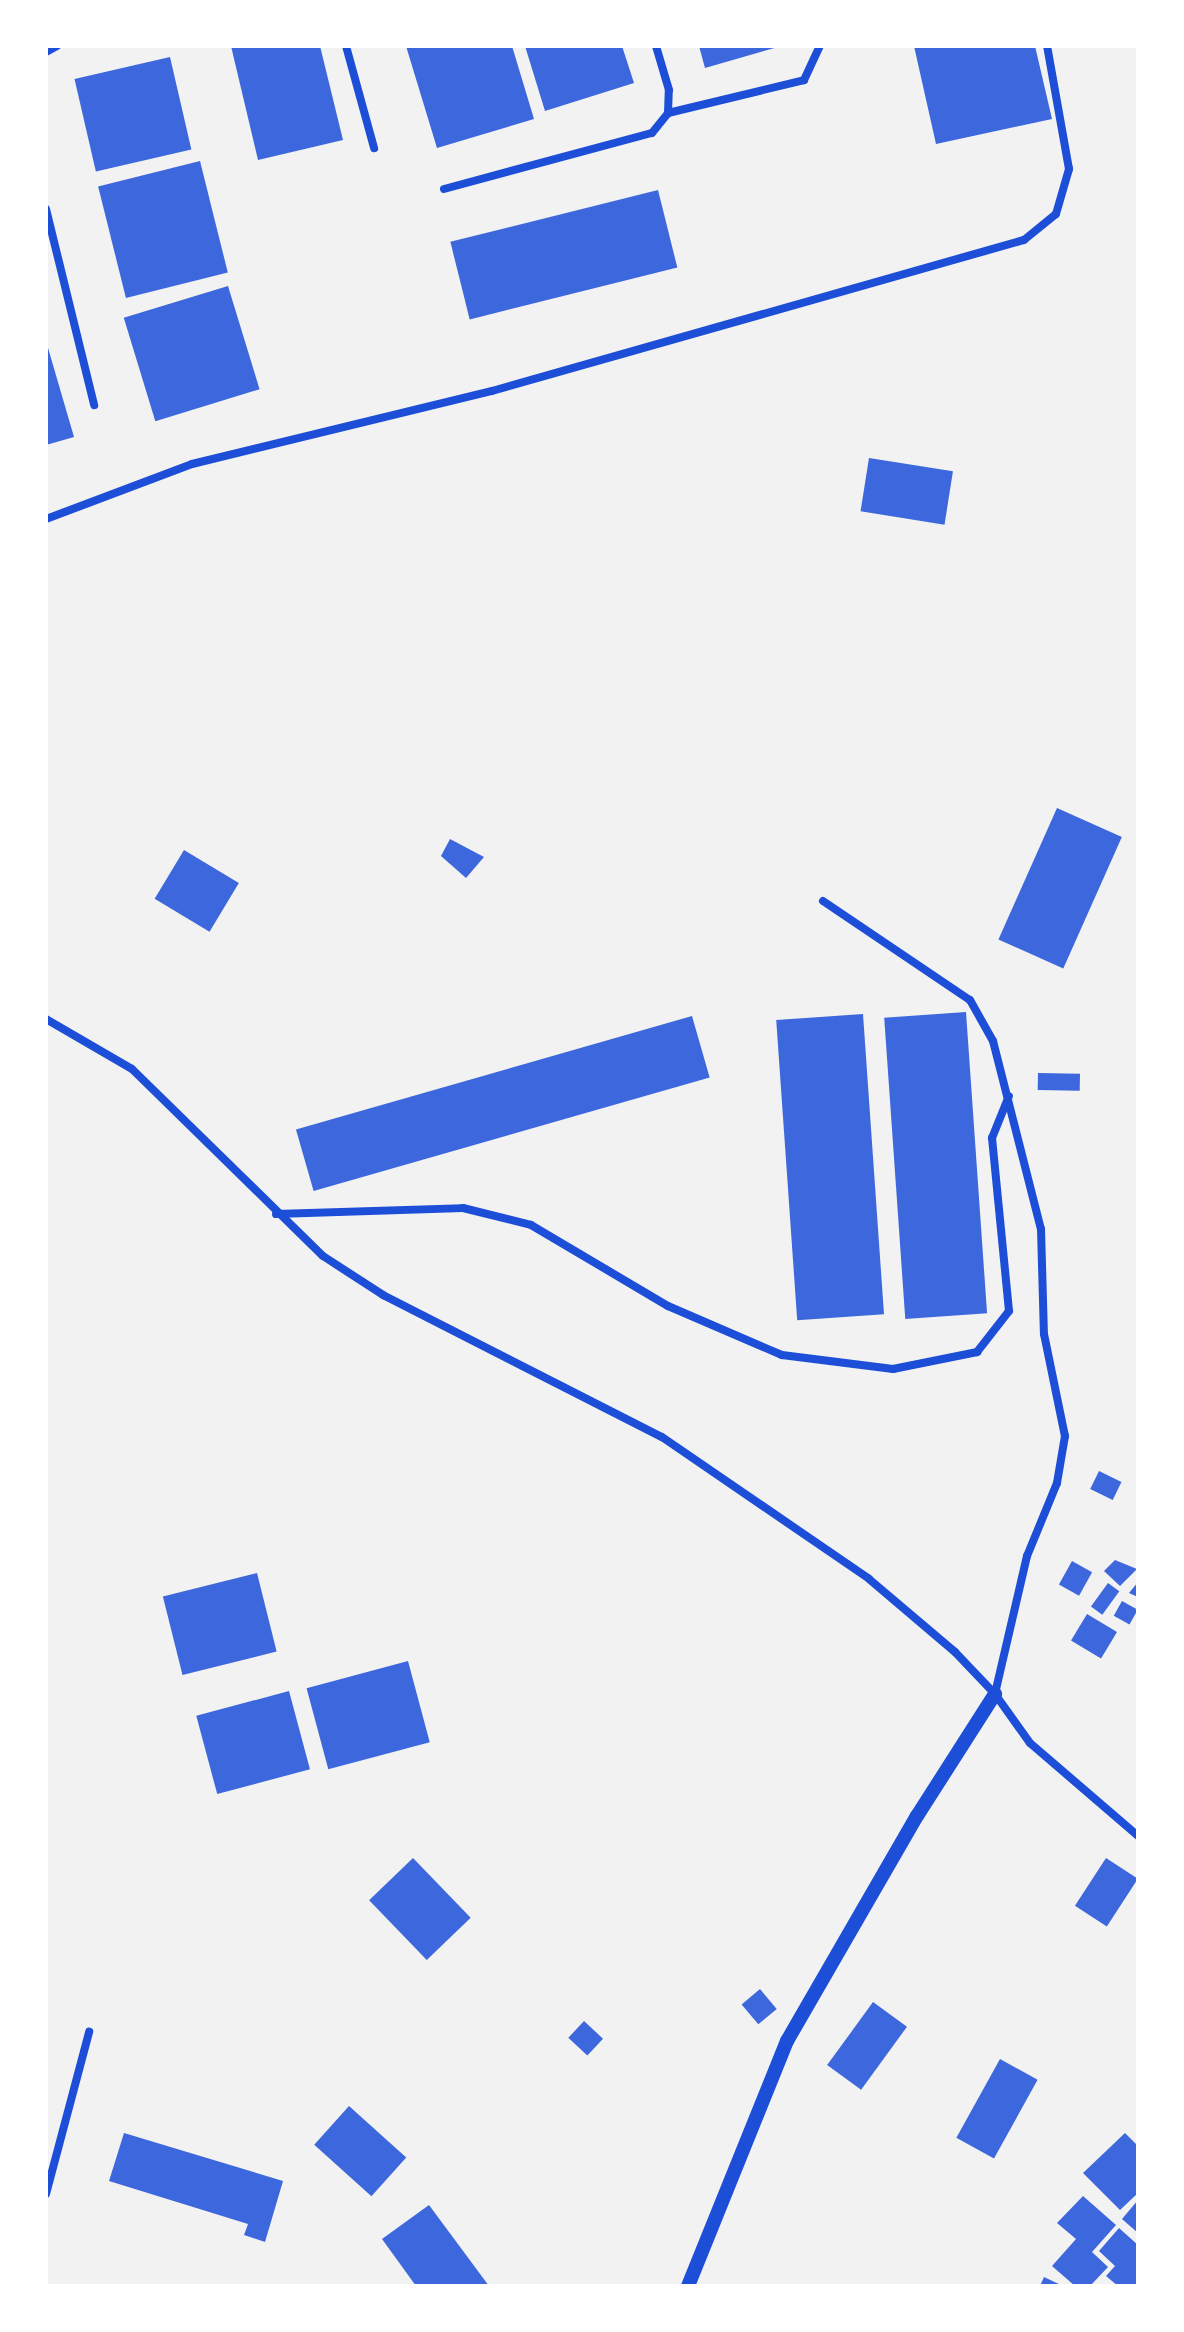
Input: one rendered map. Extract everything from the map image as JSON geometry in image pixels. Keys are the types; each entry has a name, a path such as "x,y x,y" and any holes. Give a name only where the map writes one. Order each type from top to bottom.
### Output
{"street":[{"path":"46,52 57,46"},
{"path":"346,46 374,148"},
{"path":"444,189 652,133 668,113 669,90 656,46"},
{"path":"668,113 804,80 820,46"},
{"path":"46,519 192,464 492,391 1024,240 1056,214 1069,169 1047,46"},
{"path":"46,209 94,405"},
{"path":"688,2286 787,2041 917,1816 995,1694 1027,1556 1057,1483 1065,1436 1044,1334 1041,1229 993,1041 970,1000 823,901"},
{"path":"46,1019 142,1077 183,1113 276,1214 323,1256 383,1295 662,1437 759,1500 869,1579 995,1694 1030,1743 1138,1836"},
{"path":"276,1214 463,1208 504,1218 531,1225 668,1306 782,1355 893,1369 977,1352 1009,1311 992,1138 1009,1096"},
{"path":"46,2194 89,2032"}],"building":[{"path":"231,46 320,46 343,140 258,160"},
{"path":"406,46 512,46 534,119 437,148"},
{"path":"525,46 622,46 634,83 545,111"},
{"path":"699,46 778,46 778,47 705,68"},
{"path":"914,46 1035,46 1052,119 936,144"},
{"path":"170,57 191,150 96,172 75,79"},
{"path":"200,161 228,273 126,298 98,186"},
{"path":"658,190 677,268 470,319 450,242"},
{"path":"228,286 260,389 155,421 124,318"},
{"path":"46,341 74,437 46,445"},
{"path":"869,458 953,471 945,525 861,511"},
{"path":"1057,808 1122,837 1063,968 998,940"},
{"path":"450,839 484,857 466,878 441,856"},
{"path":"184,850 239,883 210,932 155,899"},
{"path":"966,1012 987,1313 905,1319 884,1018"},
{"path":"863,1014 884,1314 797,1320 776,1020"},
{"path":"692,1016 710,1078 314,1191 296,1130"},
{"path":"1038,1073 1080,1074 1080,1091 1038,1090"},
{"path":"1099,1471 1121,1482 1113,1500 1090,1489"},
{"path":"1115,1560 1137,1569 1120,1586 1104,1571"},
{"path":"1072,1561 1092,1572 1079,1596 1059,1585"},
{"path":"257,1573 277,1652 182,1675 163,1596"},
{"path":"1138,1582 1138,1597 1129,1593"},
{"path":"1108,1583 1119,1591 1102,1615 1091,1606"},
{"path":"1122,1601 1138,1610 1130,1625 1114,1616"},
{"path":"1087,1614 1117,1632 1101,1659 1071,1641"},
{"path":"408,1661 430,1742 328,1769 307,1688"},
{"path":"289,1691 310,1769 217,1794 196,1716"},
{"path":"413,1858 471,1918 427,1960 369,1900"},
{"path":"1106,1858 1138,1879 1107,1927 1075,1906"},
{"path":"760,1989 777,2009 758,2024 742,2004"},
{"path":"873,2002 907,2027 861,2090 827,2065"},
{"path":"584,2021 603,2039 587,2056 568,2038"},
{"path":"1000,2059 1038,2080 994,2159 956,2138"},
{"path":"349,2106 406,2158 371,2196 314,2145"},
{"path":"124,2133 283,2181 265,2242 244,2235 248,2224 109,2181"},
{"path":"1125,2133 1138,2146 1138,2193 1120,2210 1083,2173"},
{"path":"1083,2196 1116,2225 1092,2252 1108,2267 1090,2286 1075,2286 1052,2266 1076,2239 1057,2223"},
{"path":"1138,2200 1138,2233 1122,2219"},
{"path":"429,2205 489,2286 416,2286 382,2239"},
{"path":"1119,2228 1138,2245 1138,2286 1118,2286 1106,2276 1115,2266 1099,2251"},
{"path":"1044,2277 1063,2286 1040,2286"}]}
